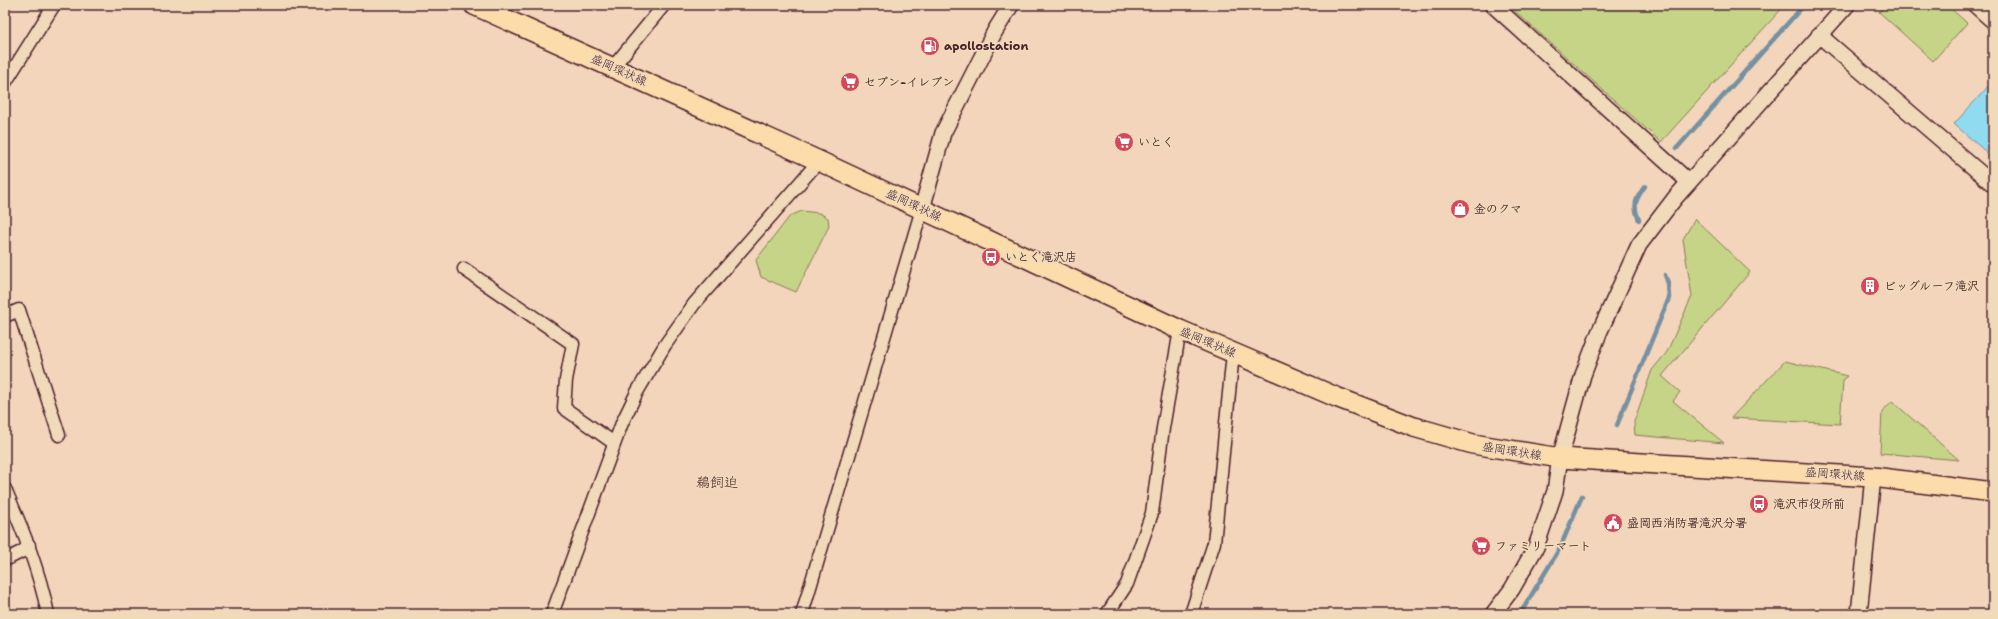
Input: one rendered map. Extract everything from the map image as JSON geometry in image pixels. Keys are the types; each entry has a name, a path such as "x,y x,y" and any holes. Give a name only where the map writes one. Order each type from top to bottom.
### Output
{"main road":[{"name":"盛岡環状線","path":"474,5 819,161 1180,330 1336,397 1414,427 1473,444 1560,458 1874,477 1993,492"}],"street":[{"path":"5,83 54,5"},
{"path":"613,67 664,5"},
{"path":"802,614 922,209 943,133 995,31 1011,5"},
{"path":"1493,5 1689,182"},
{"path":"1493,614 1512,590 1536,547 1555,491 1560,458 1583,375 1599,333 1639,245 1689,182 1847,5"},
{"path":"1973,5 1993,23"},
{"path":"1819,35 1993,184"},
{"path":"552,614 614,443 637,392 665,345 694,304 819,161"},
{"path":"464,270 573,344 566,380 564,408 614,443"},
{"path":"5,316 19,310 59,435"},
{"path":"1107,614 1127,584 1152,513 1163,428 1180,330"},
{"path":"1190,614 1214,543 1233,353"},
{"path":"1859,614 1874,477"},
{"path":"5,489 29,545 44,590 48,614"},
{"path":"5,560 23,551 29,545"}],"green space":[{"path":"1508,5 1785,5 1661,142"},
{"path":"1885,5 1947,5 1967,23 1933,61 1879,12"},
{"path":"802,211 819,213 828,218 829,226 796,292 761,277 756,260 790,216"},
{"path":"1695,219 1750,272 1662,376 1680,392 1673,401 1724,443 1635,435 1634,422 1652,370 1667,352 1692,296 1683,239"},
{"path":"1785,361 1847,376 1843,381 1840,424 1731,418"},
{"path":"1892,401 1959,460 1880,453 1882,412"}],"water":[{"path":"1993,81 1993,158 1954,124"}],"waterway":[{"path":"1677,148 1804,5"},
{"path":"1639,220 1635,206 1639,195 1645,186"},
{"path":"1617,425 1669,298 1668,283 1665,275"},
{"path":"1520,614 1560,548 1582,496"}],"place":[{"name":"apollostation","path":"930,46"},
{"name":"セブン-イレブン","path":"850,82"},
{"name":"いとく","path":"1124,142"},
{"name":"金のクマ","path":"1460,209"},
{"name":"いとく滝沢店","path":"991,257"},
{"name":"ビッグルーフ滝沢","path":"1870,286"},
{"name":"滝沢市役所前","path":"1759,504"},
{"name":"盛岡西消防署滝沢分署","path":"1613,523"},
{"name":"ファミリーマート","path":"1481,546"}],"district":[{"name":"鵜飼迫","path":"717,482"}]}
